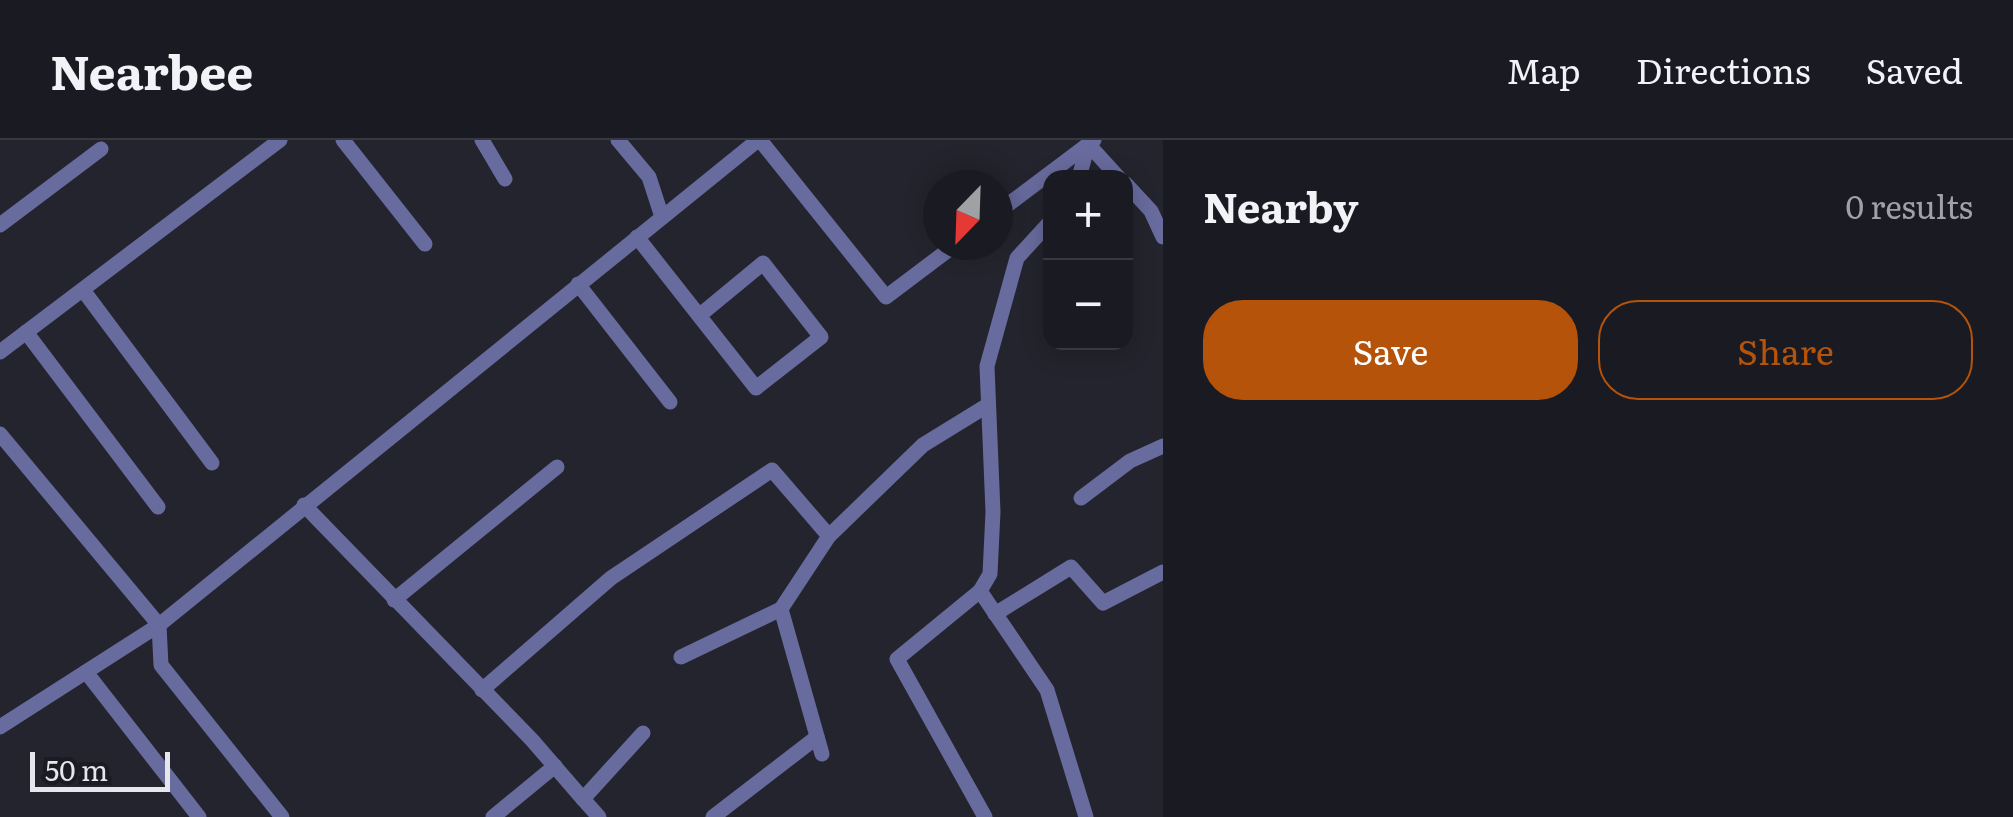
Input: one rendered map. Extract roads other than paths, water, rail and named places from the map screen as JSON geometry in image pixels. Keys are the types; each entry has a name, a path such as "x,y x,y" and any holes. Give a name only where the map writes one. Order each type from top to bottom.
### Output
{"street":[{"path":"0,352 280,140"},
{"path":"343,140 425,244"},
{"path":"482,140 504,179"},
{"path":"618,140 649,177 662,217"},
{"path":"0,728 159,625 759,140 886,297 935,260"},
{"path":"1082,170 1091,142"},
{"path":"1091,142 1114,170"},
{"path":"1013,201 1091,142"},
{"path":"0,225 102,149"},
{"path":"1133,192 1151,211 1163,238"},
{"path":"985,817 898,659 980,591 990,574 987,366 1017,258 1043,230"},
{"path":"637,237 756,388 821,336 763,263 700,315"},
{"path":"578,284 670,402"},
{"path":"82,290 212,464"},
{"path":"26,332 158,507"},
{"path":"682,657 781,609 830,536 924,444 988,405"},
{"path":"0,434 159,625 161,665 282,817"},
{"path":"1081,498 1130,462 1163,446"},
{"path":"394,600 557,467"},
{"path":"482,690 611,578 772,470 830,536"},
{"path":"304,505 556,766 598,817"},
{"path":"995,614 1071,567 1103,603 1163,572"},
{"path":"980,591 1047,690 1086,817"},
{"path":"781,609 822,754"},
{"path":"86,672 199,817"},
{"path":"583,799 643,733"},
{"path":"713,817 816,737"},
{"path":"493,817 556,766"}]}
